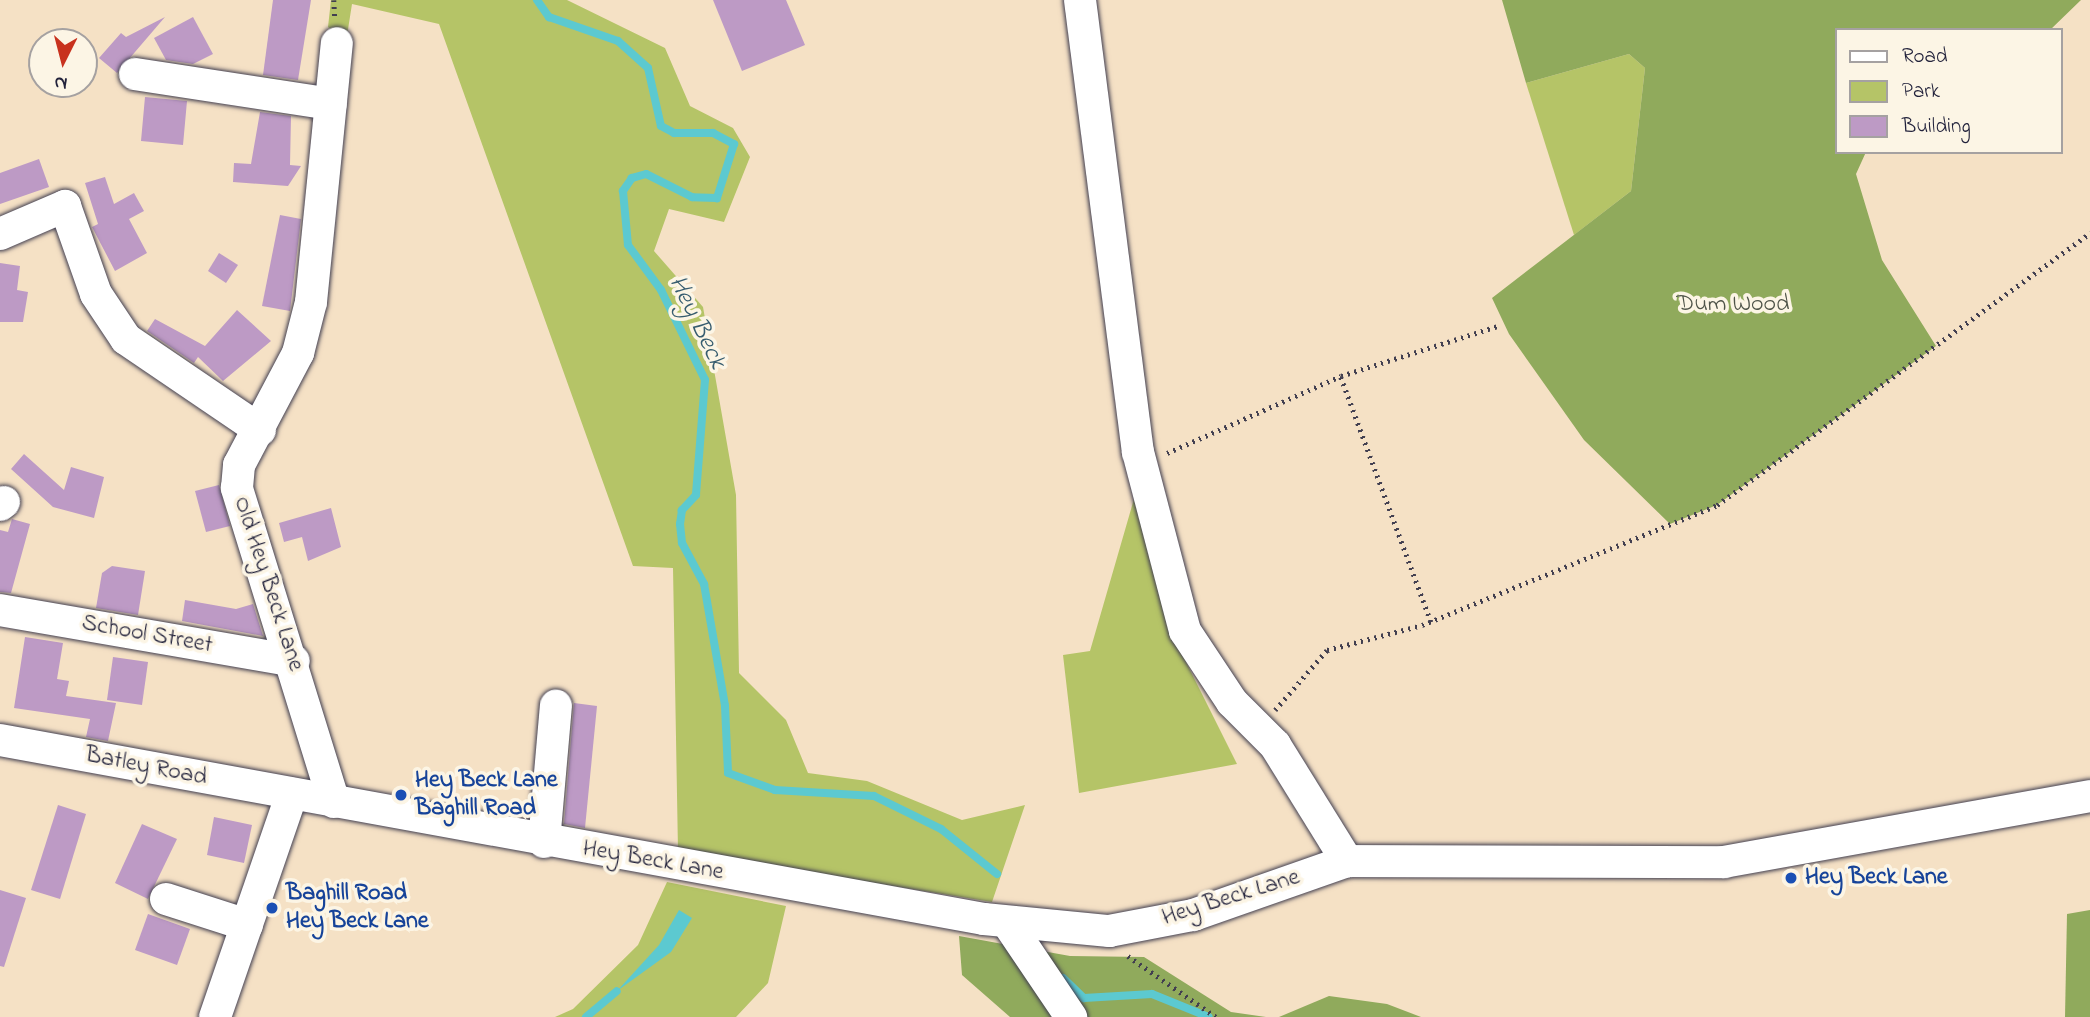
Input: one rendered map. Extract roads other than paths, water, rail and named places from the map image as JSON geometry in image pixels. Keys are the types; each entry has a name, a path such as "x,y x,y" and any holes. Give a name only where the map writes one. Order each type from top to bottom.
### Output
{"street":[{"path":"1080,0 1141,465 1185,631 1232,702 1275,745 1347,861"},
{"name":"Old Hey Beck Lane","path":"334,802 294,661 237,488 239,465 260,430 298,353 311,302 337,43"},
{"path":"135,74 331,104"},
{"path":"0,234 65,206 96,295 126,340 260,430"},
{"name":"School Street","path":"0,610 294,661"},
{"path":"544,842 556,706"},
{"name":"Batley Road","path":"0,740 292,794"},
{"path":"215,1017 292,794"},
{"name":"Hey Beck Lane","path":"292,794 544,842 1007,922 1109,931 1193,915 1347,861 1724,862 2090,796"},
{"path":"166,899 247,925"},
{"path":"1007,922 1071,1017"}],"water":[{"path":"679,910 692,918 671,952 617,991 659,945"}],"waterway":[{"name":"Hey Beck","path":"537,0 549,17 618,41 648,68 661,126 674,133 713,133 734,144 717,198 692,197 646,174 632,178 623,191 628,245 661,290 705,380 696,495 682,510 680,524 682,543 704,584 725,706 728,773 775,790 874,796 941,829 997,874"},
{"path":"1063,978 1084,998 1152,994 1209,1017"},
{"path":"586,1017 617,991"}],"place":[{"name":"Hey Beck Lane Baghill Road","path":"401,795"},
{"name":"Hey Beck Lane","path":"1791,878"},
{"name":"Baghill Road Hey Beck Lane","path":"272,908"}],"park label":[{"name":"Dum Wood","path":"1733,305"}]}
